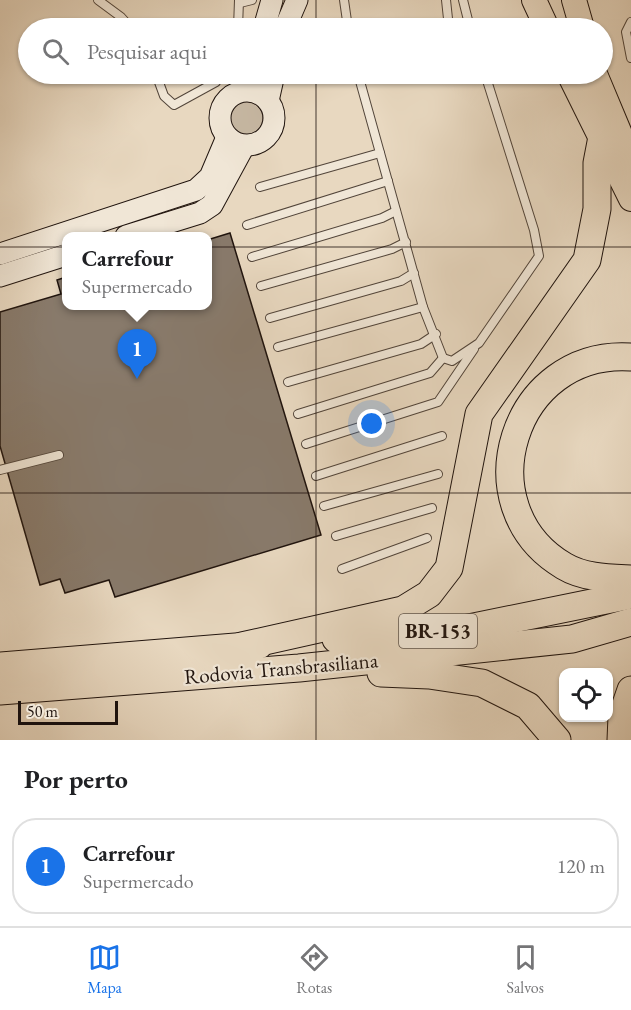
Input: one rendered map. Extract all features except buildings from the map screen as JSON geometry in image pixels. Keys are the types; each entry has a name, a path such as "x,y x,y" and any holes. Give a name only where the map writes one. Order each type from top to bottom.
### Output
{"highway":[{"path":"242,646 403,610 429,594 449,568 479,414 587,260 597,209 597,163 602,137"},
{"path":"631,357 613,356 583,362 548,382 525,410 513,442 510,474 514,501 525,527 540,549 565,567 596,577 631,579"},
{"name":"Rodovia Transbrasiliana","path":"0,666 464,629 631,596"},
{"name":"Rodovia Transbrasiliana","path":"0,691 299,668 572,639 631,622"},
{"path":"299,668 429,675 482,683 528,706 556,740"},
{"path":"621,740 622,716 631,690"}],"main road":[{"path":"574,0 579,18"},
{"path":"574,84 631,200"},
{"path":"599,84 630,157"}],"street":[{"path":"267,18 272,0"},
{"path":"289,18 297,0"},
{"path":"246,84 223,105 219,122 235,142 253,146 269,135 274,118 268,100 251,84"},
{"path":"268,100 272,84"},
{"path":"141,232 200,213 212,205 235,142"},
{"path":"67,232 196,190 210,177 235,142"},
{"path":"0,254 62,234"},
{"path":"0,276 62,256"},
{"path":"0,654 53,662"}],"lane":[{"path":"98,0 122,18"},
{"path":"239,18 240,1 252,0"},
{"path":"344,0 347,18"},
{"path":"446,0 448,18"},
{"path":"463,0 468,18"},
{"path":"631,22 626,32 631,58"},
{"path":"160,84 164,96 174,105 212,84"},
{"path":"360,84 423,307 436,334 443,358"},
{"path":"306,444 438,402 539,256 534,230 487,84"},
{"path":"260,187 380,153"},
{"path":"247,225 388,181"},
{"path":"252,257 382,219 396,211"},
{"path":"261,286 392,249 406,242"},
{"path":"270,318 401,281 414,273"},
{"path":"278,347 423,307"},
{"path":"288,382 421,344 436,334"},
{"path":"443,358 452,361 476,346"},
{"path":"298,414 430,373 443,358"},
{"path":"315,476 442,436"},
{"path":"0,470 59,455"},
{"path":"324,506 438,474"},
{"path":"336,536 432,508"},
{"path":"342,569 428,538"}],"shaded area":[{"path":"246,101 258,106 263,118 258,130 246,135 234,130 229,118 234,106"}],"place":[{"name":"Carrefour","path":"137,379"}]}
